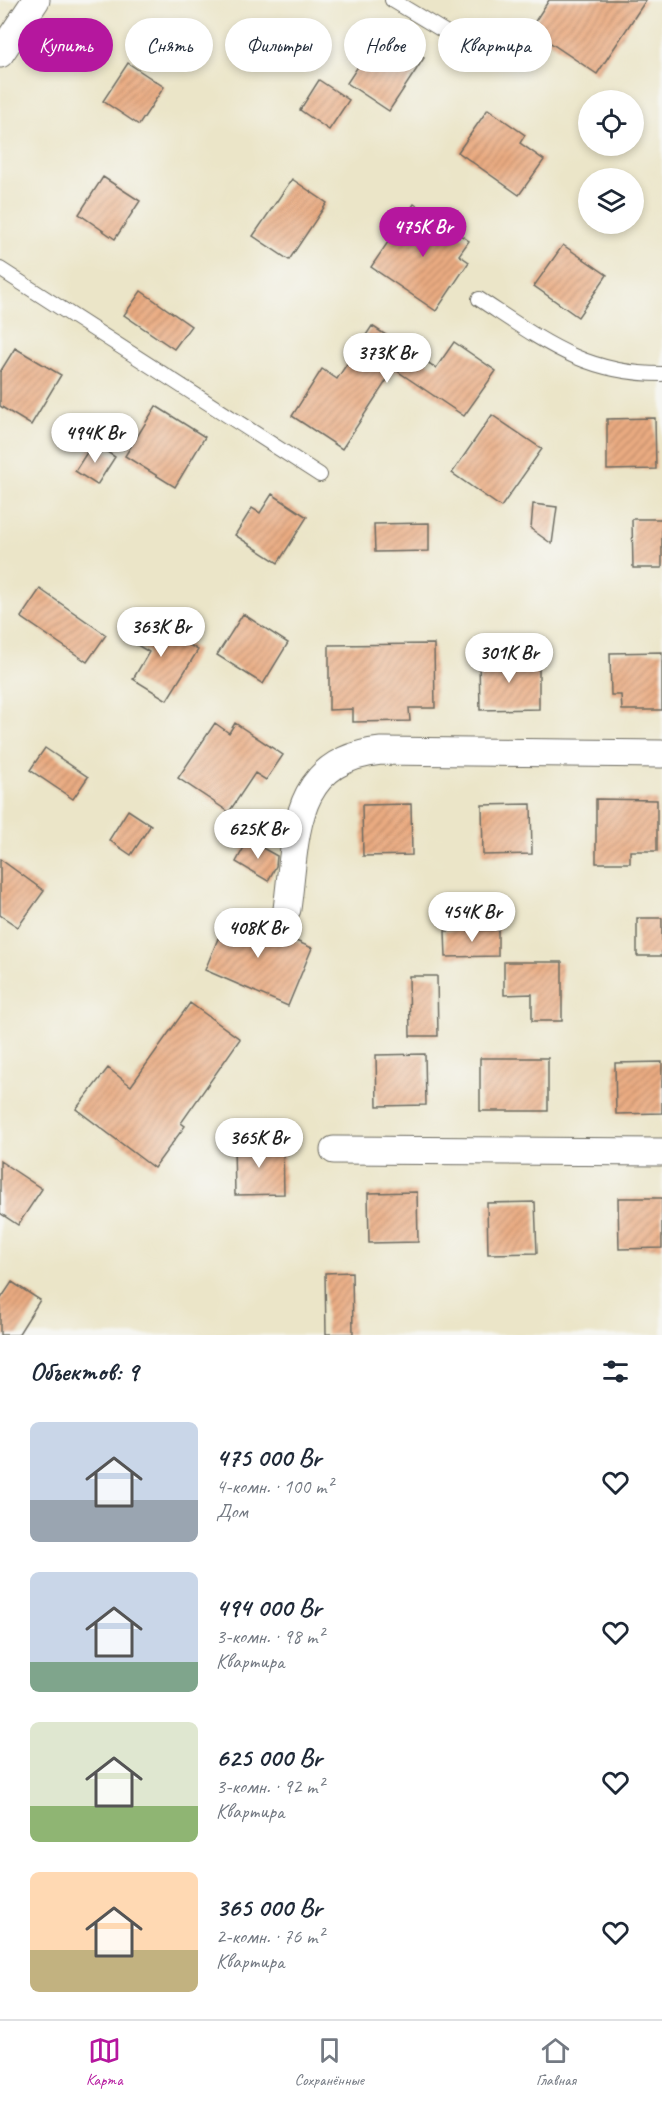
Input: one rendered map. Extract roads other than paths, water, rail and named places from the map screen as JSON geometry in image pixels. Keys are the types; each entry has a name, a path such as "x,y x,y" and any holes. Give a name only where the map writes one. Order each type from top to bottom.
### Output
{"street":[{"path":"0,54 36,0"},
{"path":"287,909 303,805 321,775 349,757 381,751 662,754"},
{"path":"334,1150 662,1152"}],"lane":[{"path":"392,0 438,28"},
{"path":"0,269 320,475"},
{"path":"479,299 549,345 574,357 599,367 626,372 662,374"}]}
